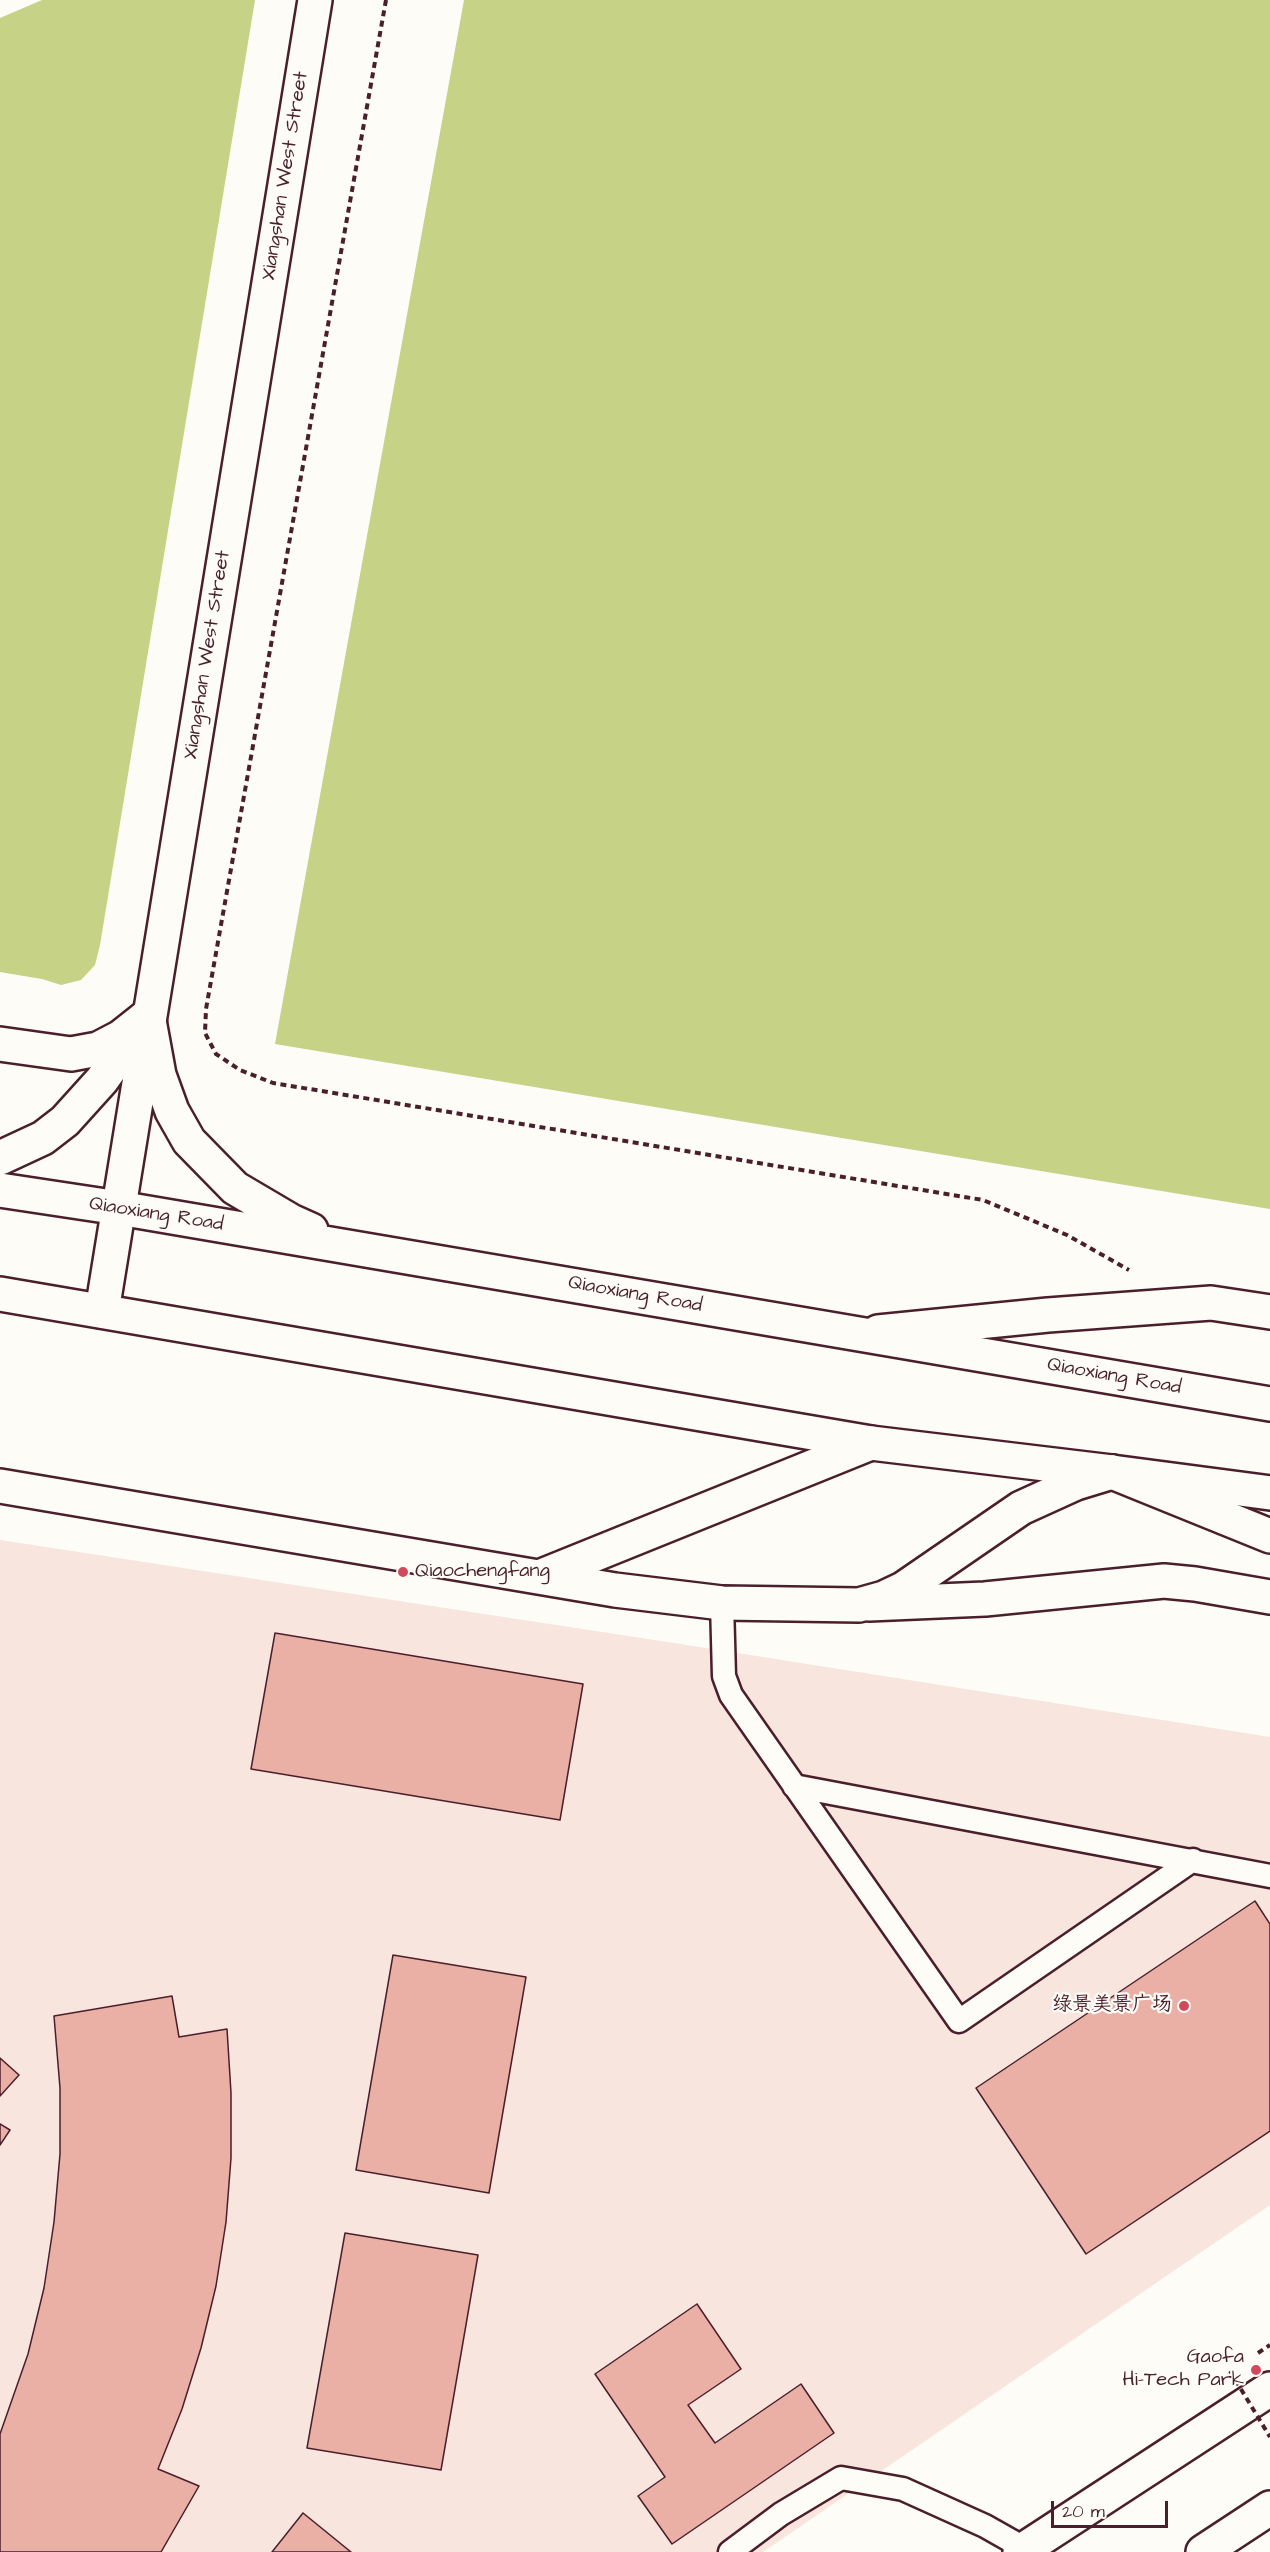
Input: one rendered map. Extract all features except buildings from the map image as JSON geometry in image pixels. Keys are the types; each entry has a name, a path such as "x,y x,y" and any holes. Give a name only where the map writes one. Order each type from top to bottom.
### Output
{"main road":[{"name":"Xiangshan West Street","path":"102,1311 148,1015 315,0"},
{"path":"0,1044 71,1054 98,1048 121,1037 148,1015"},
{"path":"0,1158 43,1137 65,1120 102,1080 148,1015"},
{"path":"148,1015 159,1076 172,1111 189,1141 211,1165 243,1193 291,1221 347,1246"},
{"name":"Qiaoxiang Road","path":"0,1190 347,1246 1270,1404"},
{"path":"0,1294 872,1443 1270,1492"},
{"path":"863,1334 1048,1315 1211,1303 1270,1312"},
{"path":"537,1578 872,1443"},
{"path":"859,1605 884,1598 903,1589 1021,1508 1076,1483 1112,1472 1270,1536"},
{"path":"0,1486 537,1578 722,1603 859,1605 985,1599 1164,1581 1270,1597"},
{"path":"1022,2550 1270,2389"},
{"path":"1203,2552 1270,2508"}],"lane":[{"path":"722,1603 724,1676 731,1695 959,2021 1193,1860"},
{"path":"794,1786 1270,1876"},
{"path":"730,2552 781,2514 841,2478 903,2489 985,2526 1022,2550"}],"path":[{"path":"386,0 206,1009 205,1033 216,1054 240,1070 273,1083 983,1200 1067,1235 1132,1272"},
{"path":"1230,2371 1270,2437"}],"shaded area":[{"path":"0,1540 1270,1737 1270,2205 763,2552 0,2552"}],"green space":[{"path":"42,0 255,0 100,945 95,965 81,980 61,985 42,979 0,972 0,18"},
{"path":"464,0 1270,0 1270,1209 275,1044"}],"place":[{"name":"Qiaochengfang","path":"403,1572"},
{"name":"绿景美景广场","path":"1184,2006"},
{"name":"Gaofa Hi-Tech Park","path":"1256,2370"}]}
